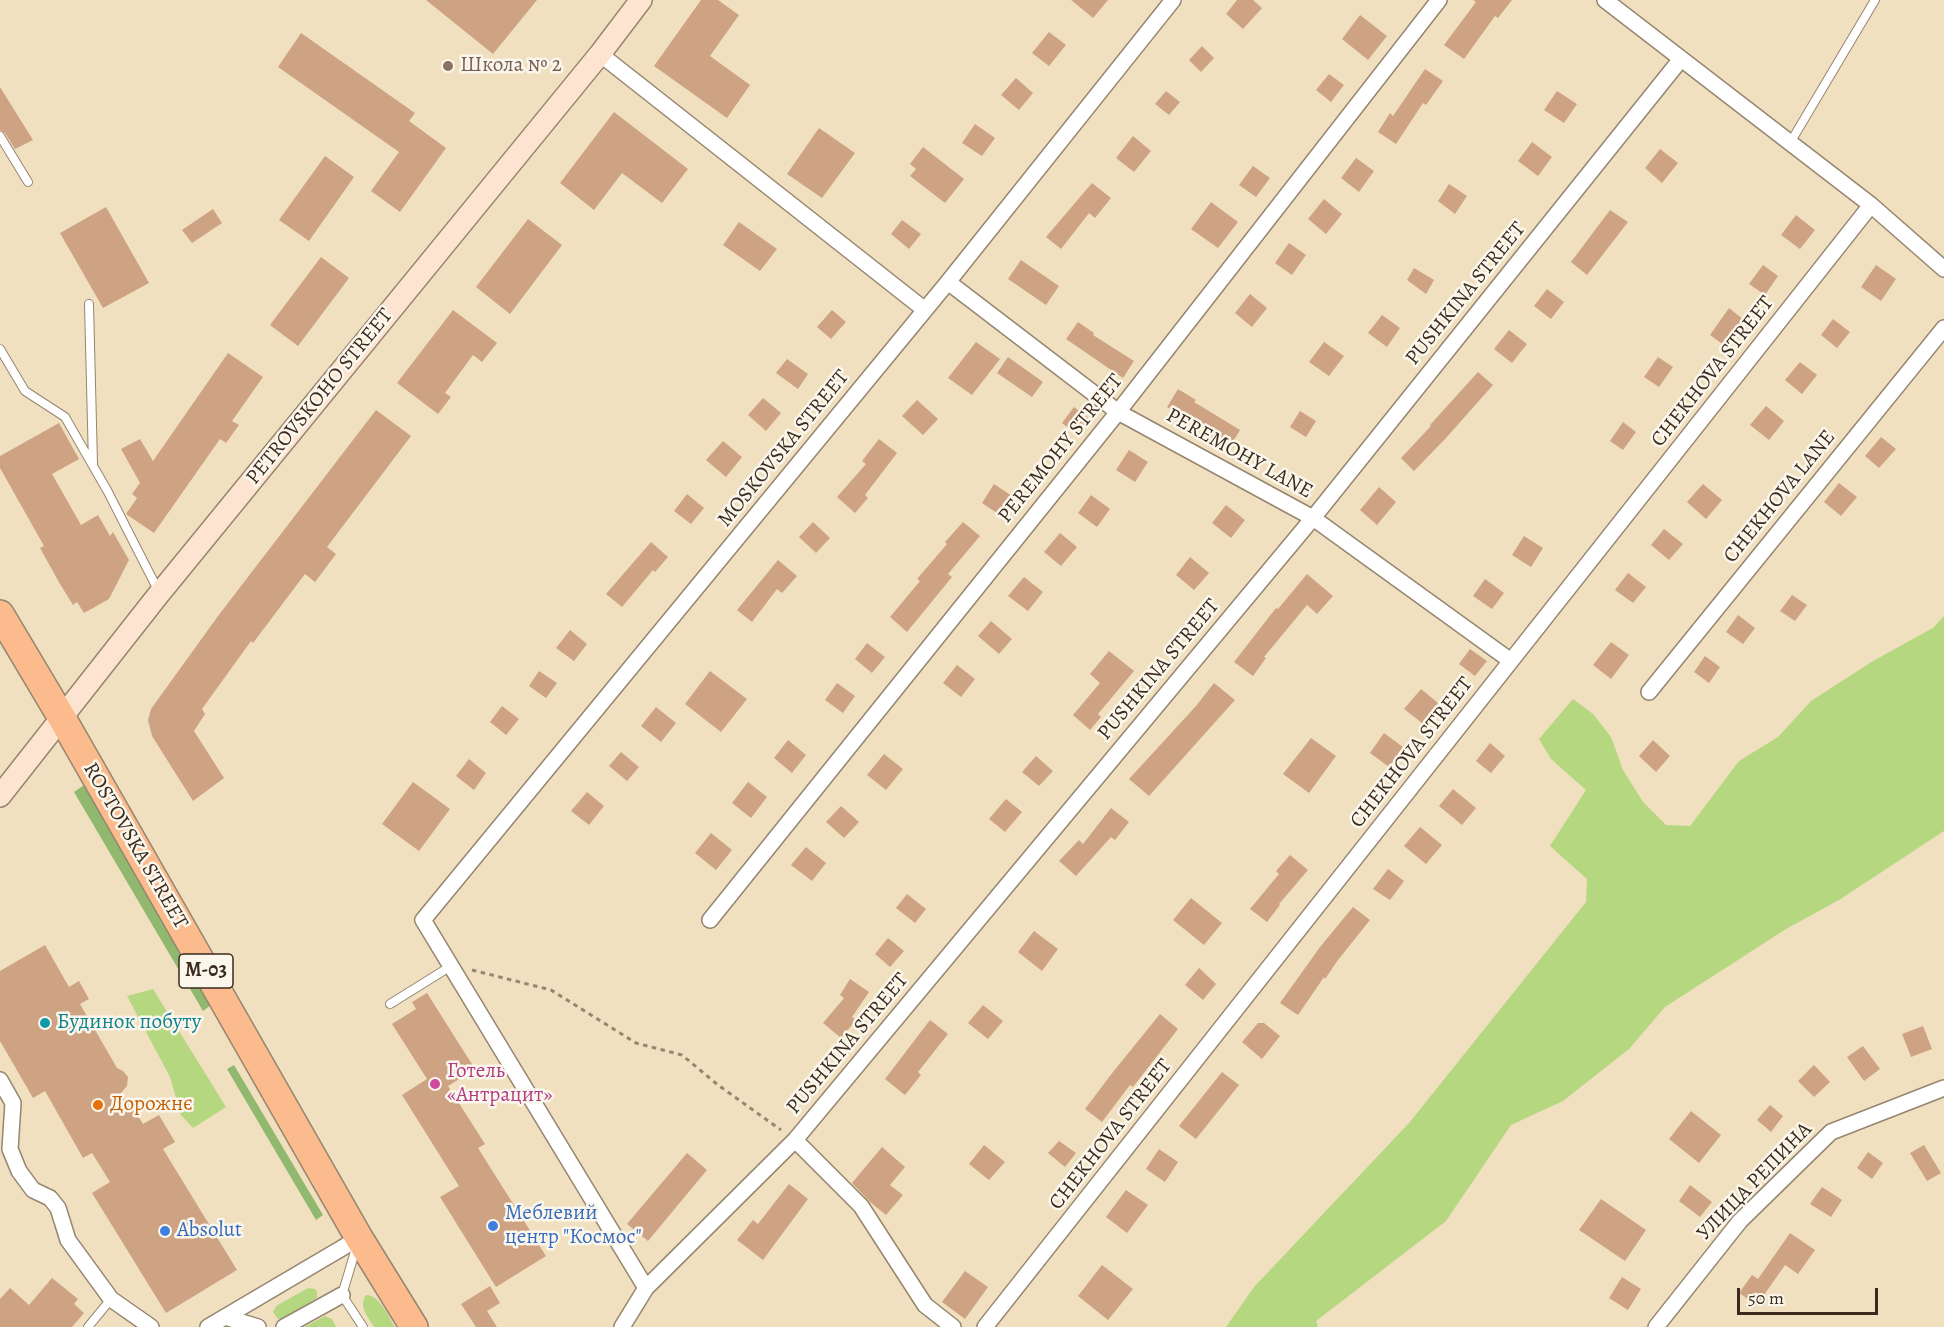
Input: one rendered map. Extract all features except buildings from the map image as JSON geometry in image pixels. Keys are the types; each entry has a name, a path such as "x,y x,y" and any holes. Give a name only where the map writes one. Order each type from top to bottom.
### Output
{"highway":[{"name":"ROSTOVSKA STREET","path":"0,614 62,718 359,1238 414,1327"}],"main road":[{"name":"PETROVSKOHO STREET","path":"0,796 159,594 600,54 641,0"}],"street":[{"name":"MOSKOVSKA STREET","path":"451,966 423,920 948,282 1173,0"},
{"name":"PEREMOHY STREET","path":"710,920 1118,412 1439,0"},
{"path":"1605,0 1871,205 1944,270"},
{"path":"600,54 925,310"},
{"name":"PUSHKINA STREET","path":"622,1327 646,1288 795,1140 1313,518 1681,59"},
{"name":"CHEKHOVA STREET","path":"985,1327 1871,205"},
{"name":"PEREMOHY LANE","path":"948,282 1118,412 1313,518 1511,662"},
{"name":"CHEKHOVA LANE","path":"1649,692 1944,328"},
{"path":"451,966 646,1288"},
{"path":"0,1080 13,1103 10,1149 19,1171 33,1190 50,1198 58,1208 68,1240 111,1299 151,1327"},
{"name":"УЛИЦА РЕПИНА","path":"1656,1327 1740,1221 1831,1132 1944,1088"},
{"path":"795,1140 861,1206 926,1305 953,1327"},
{"path":"208,1327 224,1322 359,1238"},
{"path":"284,1327 342,1295"},
{"path":"224,1322 258,1327"}],"lane":[{"path":"1790,143 1875,0"},
{"path":"0,136 28,182"},
{"path":"89,304 93,466"},
{"path":"0,349 25,391 65,417 159,594"},
{"path":"390,1004 451,966"},
{"path":"359,1238 342,1295 363,1327"},
{"path":"87,1327 111,1299"}],"path":[{"path":"451,966 551,990 636,1043 682,1055 718,1085 795,1140"}],"green space":[{"path":"1944,616 1944,831 1839,900 1786,929 1665,1007 1629,1049 1563,1101 1511,1125 1446,1221 1316,1321 1318,1327 1226,1327 1254,1287 1409,1123 1586,902 1587,879 1550,846 1586,790 1551,759 1539,739 1573,699 1593,714 1611,737 1623,770 1643,802 1666,825 1690,826 1739,761 1778,737 1811,701 1873,661 1933,628"},
{"path":"84,785 211,1005 203,1011 74,792"},
{"path":"153,989 226,1107 193,1128 181,1115 170,1077 127,996"},
{"path":"234,1065 323,1215 316,1220 227,1069"},
{"path":"308,1288 315,1289 317,1298 278,1319 273,1312 276,1306"},
{"path":"366,1295 379,1302 395,1327 374,1327 363,1307"},
{"path":"325,1316 332,1319 336,1327 304,1327"}],"place":[{"name":"Школа № 2","path":"448,66"},
{"name":"Будинок побуту","path":"45,1023"},
{"name":"Готель «Антрацит»","path":"435,1084"},
{"name":"Дорожнє","path":"98,1105"},
{"name":"Меблевий центр \"Космос\"","path":"493,1226"},
{"name":"Absolut","path":"165,1231"}]}
